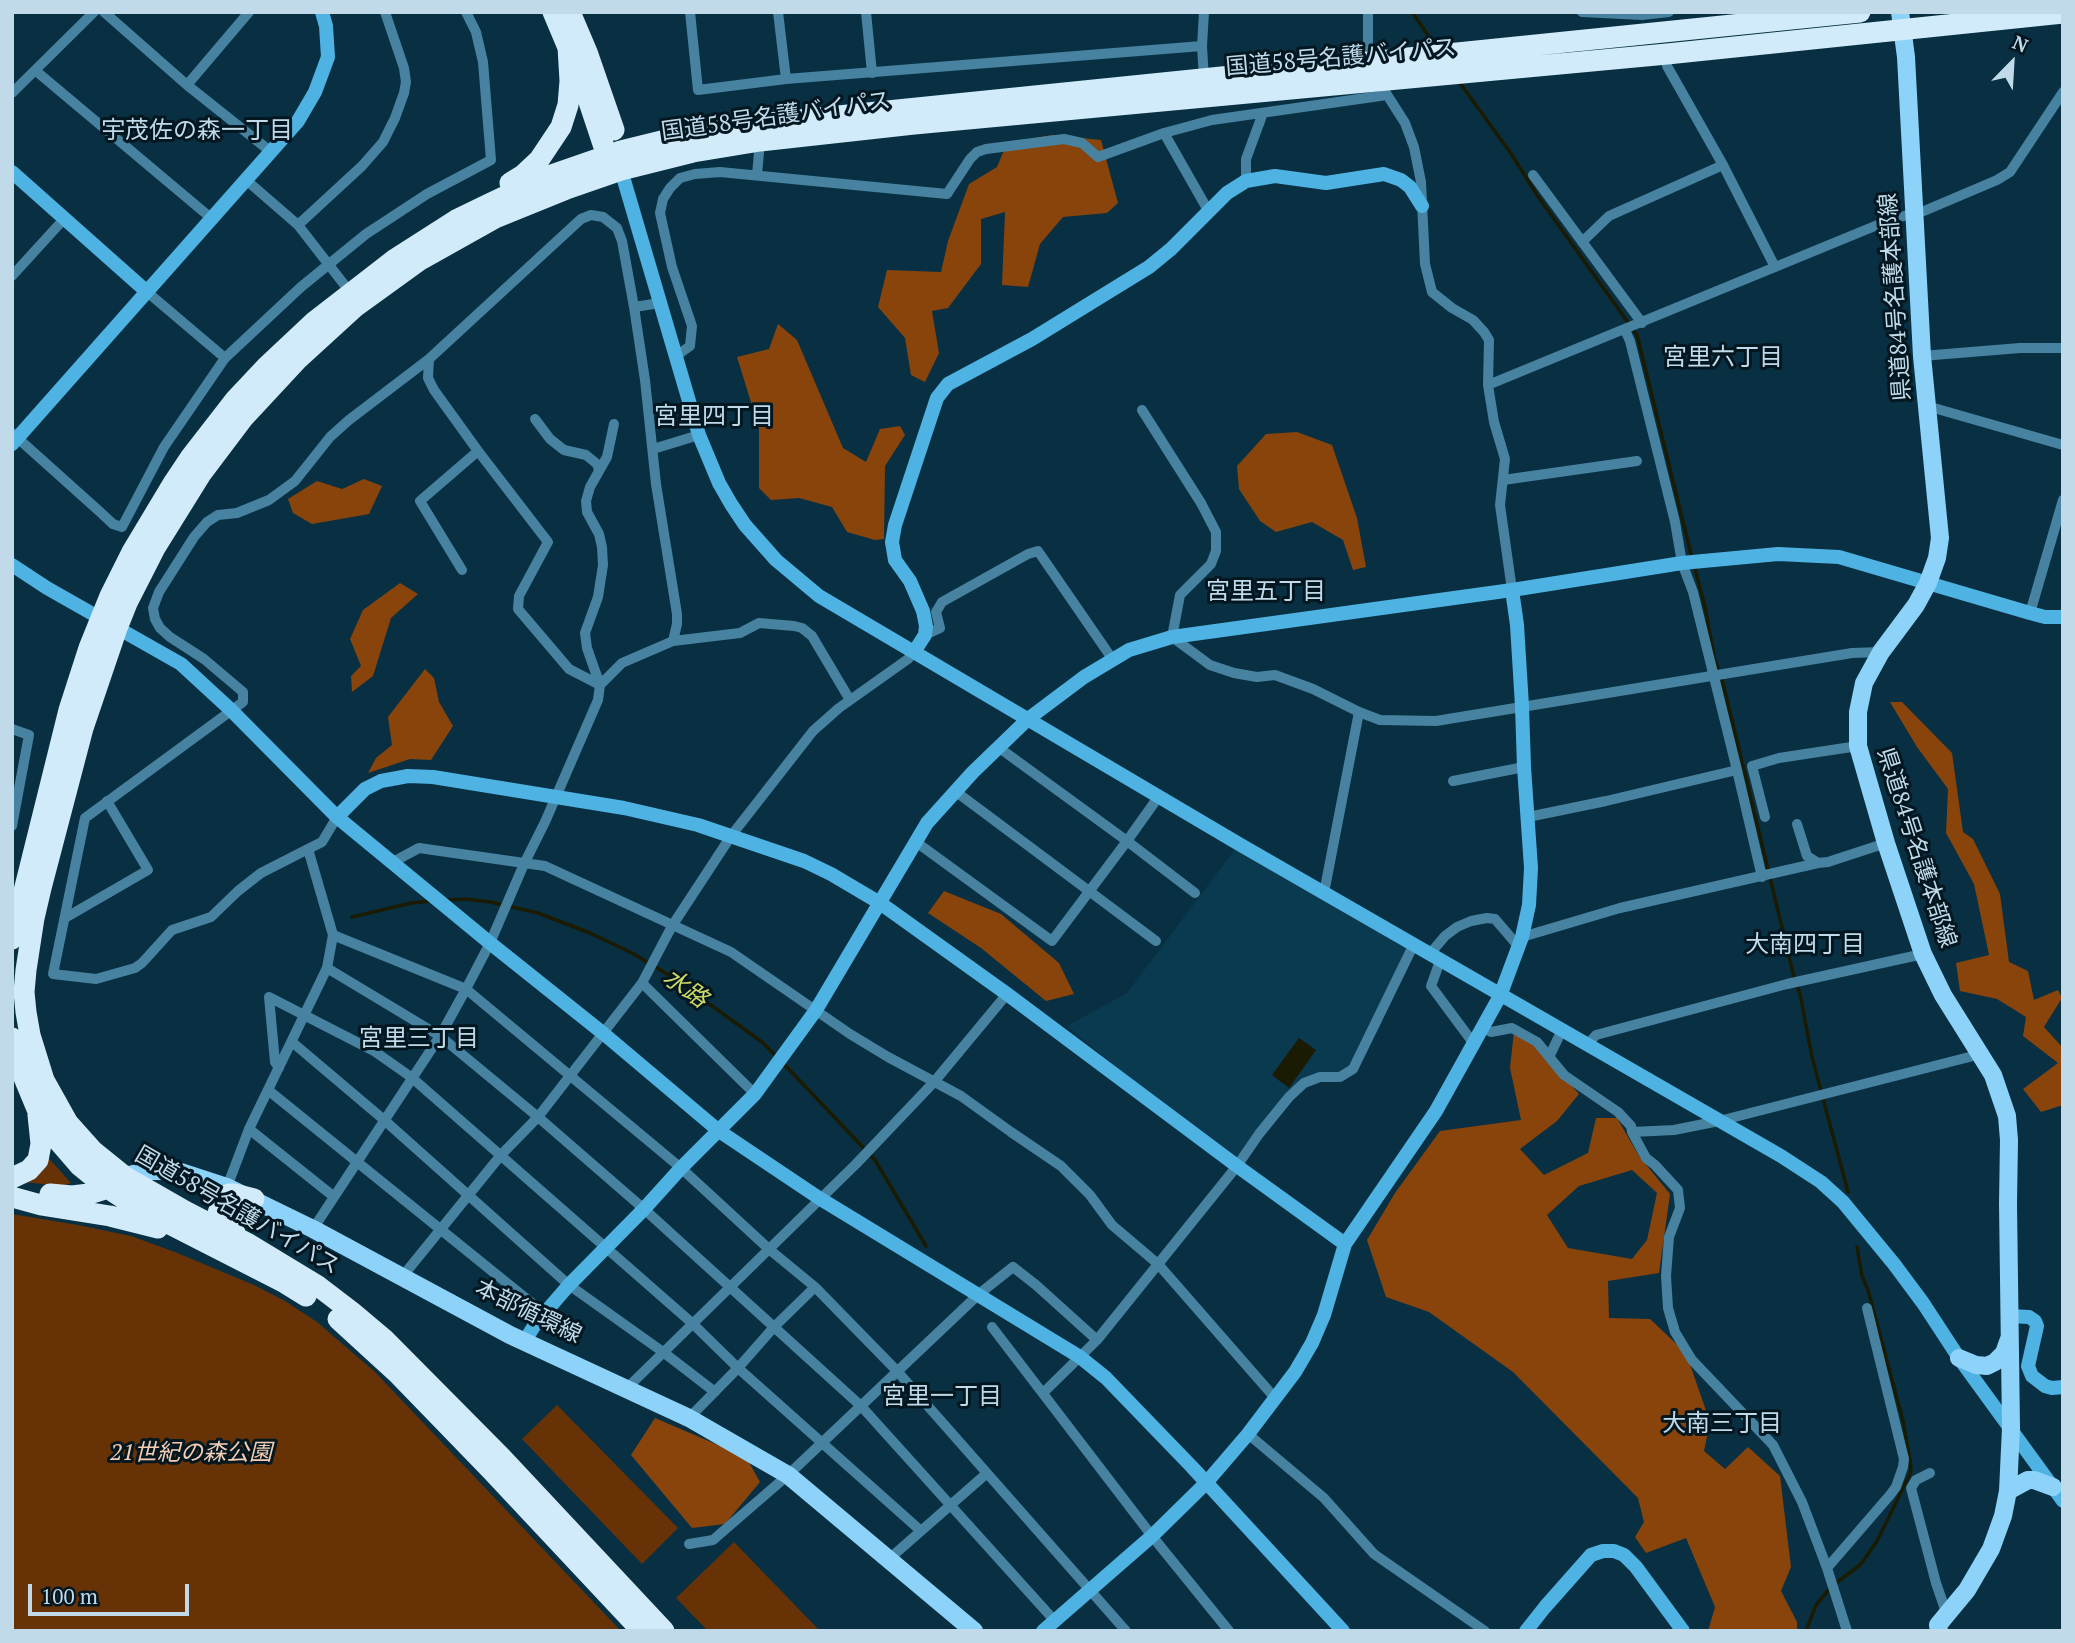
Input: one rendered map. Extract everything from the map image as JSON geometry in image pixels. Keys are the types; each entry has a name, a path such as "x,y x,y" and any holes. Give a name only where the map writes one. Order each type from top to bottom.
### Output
{"highway":[{"path":"553,12 616,159"},
{"path":"570,12 598,80 616,159"},
{"name":"国道58号名護バイパス","path":"13,931 69,710 108,624 145,529 190,458 220,418 266,367 315,321 395,259 428,237 489,204 546,177 616,159 682,136 750,125 1204,79 1379,79 1643,25 1860,12"},
{"name":"国道58号名護バイパス","path":"642,1631 397,1373 341,1321 285,1283 138,1208 68,1123 55,1103 36,1056 24,992 29,946 54,835 89,708 108,624 127,603 181,503 214,455 267,391 328,330 387,282 458,237 616,159 914,124 1667,54 1901,20 2063,13"},
{"path":"489,204 500,190 532,168 546,152 561,127 568,105 568,47"},
{"name":"国道58号名護バイパス","path":"12,1038 22,1073 37,1109 79,1165 174,1206 247,1243 318,1286 352,1312 384,1339 502,1458 664,1631"},
{"path":"12,1178 29,1170 40,1155 37,1109"},
{"name":"本部循環線","path":"12,1194 72,1196 89,1194 115,1182"},
{"path":"12,1194 41,1205 110,1216 187,1234"},
{"path":"247,1243 218,1213 223,1199 229,1195 254,1199"}],"main road":[{"name":"県道84号名護本部線","path":"1901,20 1906,57 1922,356 1940,528 1937,558 1928,583 1868,674 1857,712 1858,746 1886,843 1923,954 1943,995 1993,1075 2000,1092 2008,1128 2011,1429 2008,1491 2003,1516 1991,1549 1973,1580 1938,1625"},
{"name":"本部循環線","path":"115,1182 154,1170 178,1171 227,1187 313,1229 524,1342 689,1418 788,1475 974,1631"},
{"path":"1959,1358 1987,1366 2004,1353 2009,1339"},
{"path":"2008,1491 2021,1482 2034,1480 2058,1494"}],"street":[{"path":"12,93 94,12"},
{"path":"104,12 187,85 270,151"},
{"path":"322,12 326,26 328,57 314,92 298,121 14,438 113,524 122,527 164,447 225,358 301,287 366,234 417,201 491,160 483,62 476,32 466,12"},
{"path":"298,225 369,158 383,142 395,117 406,82 404,68 385,12"},
{"path":"690,12 698,90 786,79 1202,46"},
{"path":"779,12 786,79"},
{"path":"866,12 872,73"},
{"path":"1204,12 1204,79"},
{"path":"1043,1631 1152,1536 1206,1483 1248,1434 1295,1372 1312,1343 1330,1297 1345,1244 1436,1111 1500,996 1520,942 1530,892 1531,868 1517,625 1500,505 1504,459 1488,385 1489,340 1473,320 1451,309 1433,292 1429,283 1424,264 1420,182 1414,147 1405,124 1379,79 1367,35 1368,12"},
{"path":"1582,12 1643,25 1669,12"},
{"path":"187,85 243,14"},
{"path":"1667,54 1667,66 1723,165 1775,267"},
{"path":"36,71 211,218"},
{"path":"676,356 690,346 692,326 672,267 660,213 663,199 680,178 720,172 757,174 947,194 970,159 977,152 986,149 1065,139 1082,144 1098,157 1164,133 1212,120 1263,113 1379,79"},
{"path":"1488,385 1892,219 1924,211 2010,172 2063,92"},
{"path":"1246,181 1246,159 1263,113"},
{"path":"1164,133 1209,212"},
{"path":"757,174 760,141"},
{"path":"616,159 699,435 731,504 745,525 776,560 819,596 1413,946 1588,1044 1821,1182 1843,1202 1923,1303 1959,1358 2058,1494"},
{"path":"1582,242 1609,216 1723,165"},
{"path":"12,172 225,358"},
{"path":"402,1277 501,1155 538,1117 604,1034 642,983 672,926 731,835 813,732 850,700 908,659 925,635 923,611 910,581 895,560 892,542 907,488 942,391 955,379 1032,339 1149,267 1171,249 1227,192 1246,181 1275,176 1326,183 1384,174 1401,180 1410,187 1422,206"},
{"path":"1533,175 1642,323"},
{"path":"245,179 298,225 350,292"},
{"path":"673,641 677,614 656,484 634,307 622,241 617,228 603,217 591,215 581,219 429,359 349,420 330,438 295,481 270,500 207,522 194,537 165,580 153,608 155,619 170,637 204,659 243,692 243,702 85,818 53,974 96,979 135,968 172,930 211,917 261,873 322,842 337,817 365,789 395,777 433,777 661,816 731,835 804,861 880,903 1007,993 1345,1244"},
{"path":"12,276 64,219"},
{"path":"634,307 660,303"},
{"path":"1625,330 1675,522 1689,563 1693,592 1737,770 1767,876"},
{"path":"1922,356 2020,348 2063,348"},
{"path":"429,359 428,378 435,390 548,542 519,596 518,609 569,669 600,685"},
{"path":"1927,406 2063,445"},
{"path":"1142,410 1201,503 1216,533 1216,551 1210,564 1180,595 1172,637"},
{"path":"535,419 550,439 564,450 586,454 597,464 599,470"},
{"path":"313,1229 440,1036 466,989 490,943 598,699 600,685 587,648 585,633 597,597 603,565 602,547 599,534 587,512 586,501 590,487 607,457 614,424"},
{"path":"653,449 699,435"},
{"path":"462,570 420,502 478,451"},
{"path":"1503,480 1637,461"},
{"path":"2030,613 2063,500"},
{"path":"925,635 940,628 936,612 942,602 1038,551 1113,660"},
{"path":"524,1342 531,1329 569,1285 755,1094 816,1010 927,823 955,791 1028,719 1084,677 1129,650 1172,637 1689,563 1778,554 1841,552 1928,583 2030,613 2045,617 2063,617"},
{"path":"12,565 108,624 181,664 232,710 337,817 719,1131 819,1198 1080,1357 1106,1378 1343,1631"},
{"path":"600,685 622,663 673,641 740,633 759,623 782,623 802,628 812,636 850,700"},
{"path":"1172,637 1210,665 1257,677 1275,675 1313,688 1380,720 1436,721 1852,653 1881,652"},
{"path":"1324,893 1359,712"},
{"path":"12,729 29,735 12,826"},
{"path":"1765,817 1752,766 1779,758 1858,746"},
{"path":"998,747 1195,893"},
{"path":"1453,780 1524,767"},
{"path":"1528,817 1737,770"},
{"path":"955,791 1156,941"},
{"path":"916,842 1052,941 1159,796"},
{"path":"65,918 148,870 107,801"},
{"path":"1797,824 1807,856 1818,863"},
{"path":"1520,942 1620,908 1828,862 1886,843"},
{"path":"393,862 419,848 545,866 731,952 888,1057 961,1096 1061,1166 1090,1195 1112,1225 1158,1264 1275,1398"},
{"path":"227,1187 249,1129 327,968 334,935 308,849"},
{"path":"1474,1044 1431,986 1435,958 1445,936 1471,921 1495,919 1520,942"},
{"path":"334,935 466,989 681,1168 770,1250 815,1287 897,1371 1126,1631"},
{"path":"1043,1392 1097,1340 1289,1097 1304,1083 1321,1077 1340,1077 1353,1069 1413,946"},
{"path":"1588,1044 1596,1035 1787,984 1923,954"},
{"path":"327,968 440,1036 644,1209 861,1406 1054,1620"},
{"path":"642,983 755,1094"},
{"path":"627,1388 856,1164 933,1082 1007,993"},
{"path":"279,1068 275,1062 269,997 374,1051 411,1077 692,1323 738,1368 921,1531"},
{"path":"1483,1027 1491,1032 1512,1028 1537,1042 1564,1074 1618,1112 1631,1126 1646,1158 1678,1190 1680,1208 1669,1237 1666,1276 1668,1308 1675,1332 1692,1360 1773,1445 1802,1502 1847,1631"},
{"path":"1550,1055 1562,1030"},
{"path":"292,1042 383,1119 569,1285 715,1392"},
{"path":"1632,1132 1674,1130 1719,1121 1981,1054"},
{"path":"268,1090 544,1313"},
{"path":"249,1129 333,1196"},
{"path":"689,1544 713,1540 788,1475 979,1294 1013,1267 1097,1340"},
{"path":"689,1418 774,1326 815,1287"},
{"path":"1826,1568 1890,1495 1901,1474 1904,1459 1867,1308"},
{"path":"2009,1316 2029,1317 2037,1326 2028,1366 2032,1376 2045,1386 2063,1387"},
{"path":"992,1327 1152,1536 1229,1631"},
{"path":"1248,1434 1324,1498 1374,1554 1485,1631"},
{"path":"1912,1485 1921,1476 1930,1473"},
{"path":"889,1559 986,1474"},
{"path":"1901,1474 1912,1485 1936,1583 1938,1625"},
{"path":"1526,1631 1591,1555 1603,1551 1625,1555 1683,1631"}],"shaded area":[{"path":"1052,135 1101,140 1118,203 1107,213 1063,217 1040,244 1028,287 1002,285 1005,212 981,219 981,264 948,308 932,311 939,353 925,382 911,375 905,338 878,307 887,270 941,272 948,241 969,184 997,167 1007,143"},
{"path":"778,324 797,340 843,448 866,462 880,429 900,426 905,435 885,466 884,539 875,540 847,532 832,507 799,498 771,500 759,488 759,428 737,357 769,349"},
{"path":"1297,432 1332,445 1357,518 1366,567 1353,570 1343,540 1312,522 1276,532 1260,521 1239,489 1237,466 1266,434"},
{"path":"364,479 382,486 369,514 312,524 293,513 288,499 317,481 342,489"},
{"path":"400,583 418,594 391,618 373,676 352,692 351,676 361,666 350,639 363,610"},
{"path":"425,669 434,678 439,702 453,726 431,760 410,759 368,773 376,758 392,745 388,717"},
{"path":"1890,702 1902,702 1952,753 1963,832 1973,839 2000,894 2009,962 2028,971 2034,1000 2058,990 2062,998 2044,1027 2063,1048 2063,1105 2041,1112 2023,1089 2058,1063 2023,1036 2026,1017 1997,999 1960,991 1956,963 1989,955 1974,884 1946,833 1948,789 1917,747"},
{"path":"1239,844 1413,946 1353,1069 1304,1083 1237,1166 1067,1026 1127,993"},
{"path":"944,891 1001,914 1059,963 1074,994 1046,1001 981,948 928,913"},
{"path":"1514,1031 1529,1038 1579,1094 1557,1121 1520,1149 1544,1175 1588,1153 1596,1118 1617,1118 1639,1156 1670,1194 1659,1273 1608,1281 1609,1318 1650,1319 1686,1353 1710,1422 1704,1451 1725,1469 1748,1447 1780,1476 1791,1567 1781,1591 1797,1622 1797,1631 1708,1631 1715,1607 1686,1538 1646,1553 1635,1537 1644,1522 1638,1498 1513,1372 1429,1312 1386,1297 1367,1240 1395,1193 1440,1131 1521,1120 1510,1068","holes":["1632,1170 1657,1193 1647,1240 1632,1259 1568,1248 1547,1215 1579,1186"]},
{"path":"1299,1038 1316,1050 1289,1088 1272,1075"},
{"path":"655,1418 746,1457 760,1482 725,1524 692,1528 631,1455"}],"green space":[{"path":"45,1154 71,1183 61,1186 23,1182"},
{"name":"21世紀の森公園","path":"12,1214 131,1236 254,1285 317,1322 375,1372 621,1631 12,1631"},
{"path":"557,1405 678,1528 642,1564 522,1439"},
{"path":"734,1542 820,1631 708,1631 676,1598"}],"waterway":[{"path":"1412,12 1436,47"},
{"path":"1460,83 1637,335 1692,558"},
{"path":"1694,565 1715,661 1722,679 1800,994 1812,1057 1848,1192"},
{"name":"水路","path":"447,900 491,902 538,913 590,933 632,953 672,977 762,1042 777,1057"},
{"name":"水路","path":"352,917 411,903 432,901"},
{"name":"水路","path":"782,1062 875,1160 926,1246"},
{"path":"1806,1631 1816,1605 1832,1586 1861,1564 1877,1541 1910,1474 1903,1421 1862,1276 1857,1247"}],"district":[{"name":"宇茂佐の森一丁目","path":"197,131"},
{"name":"宮里六丁目","path":"1723,358"},
{"name":"宮里四丁目","path":"714,417"},
{"name":"宮里五丁目","path":"1266,592"},
{"name":"大南四丁目","path":"1805,945"},
{"name":"宮里三丁目","path":"419,1039"},
{"name":"宮里一丁目","path":"942,1397"},
{"name":"大南三丁目","path":"1722,1424"}]}
